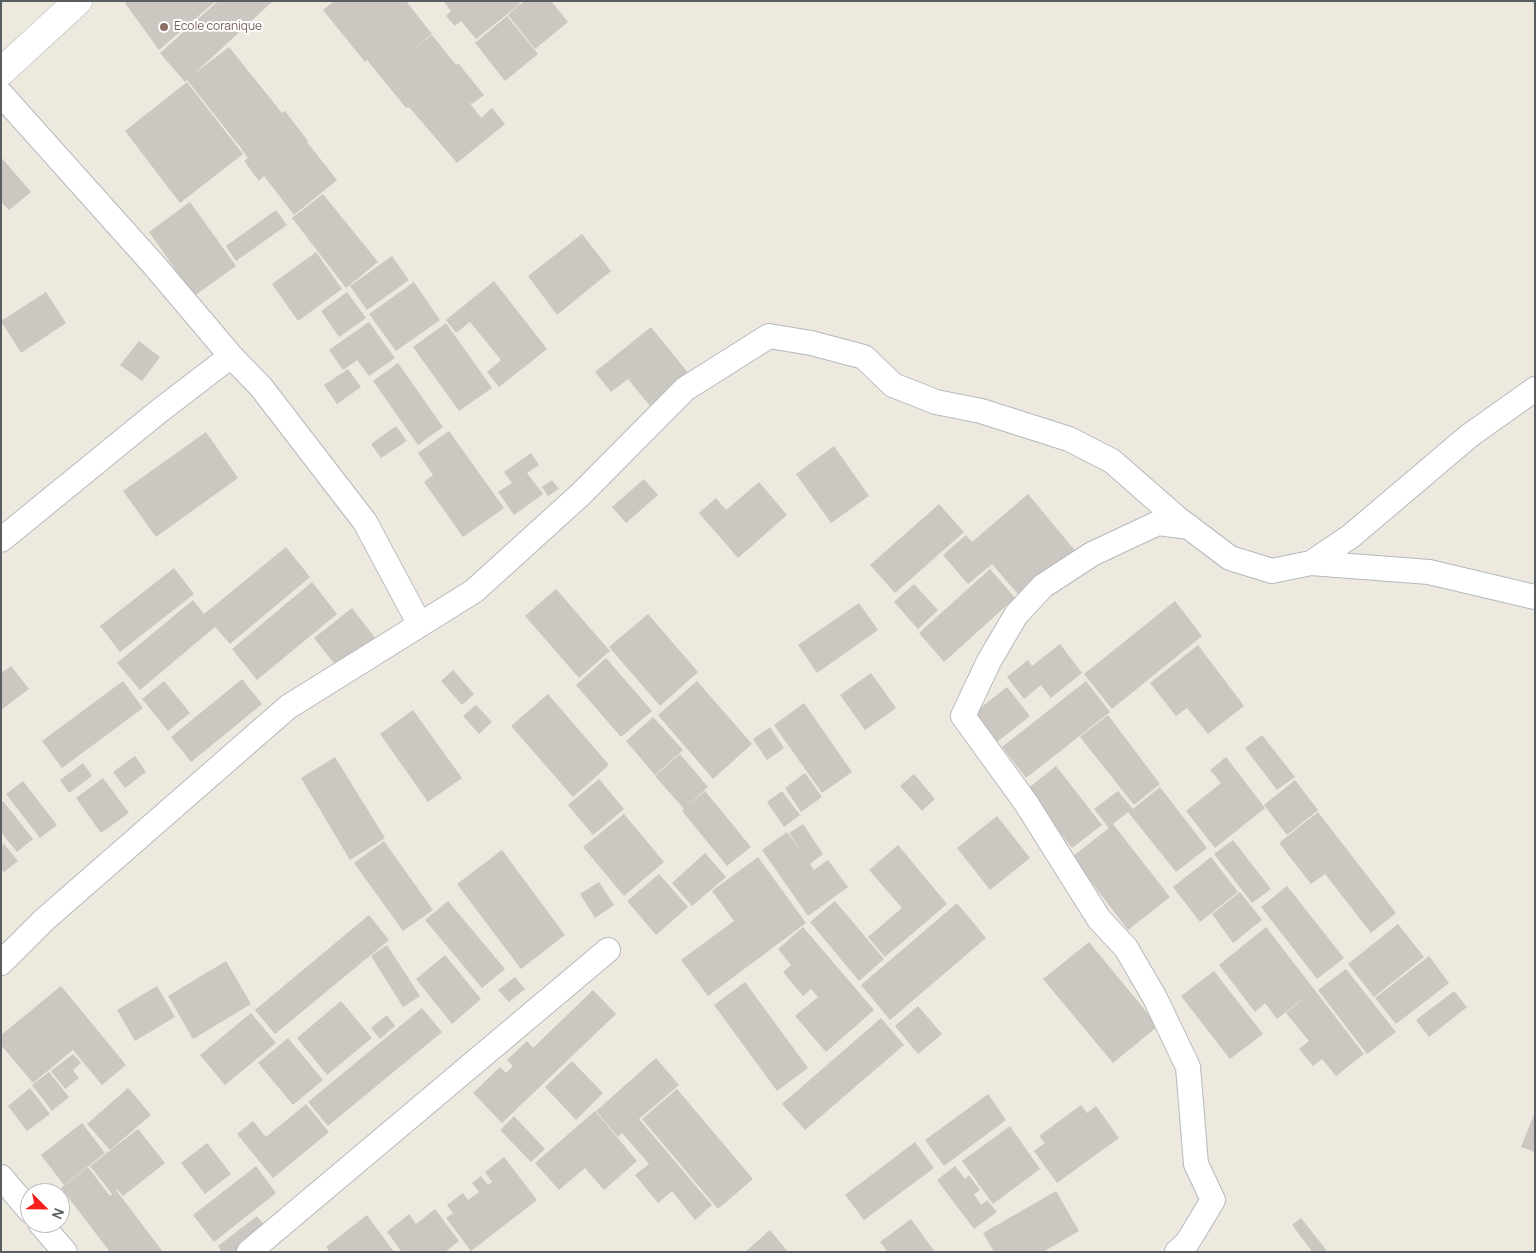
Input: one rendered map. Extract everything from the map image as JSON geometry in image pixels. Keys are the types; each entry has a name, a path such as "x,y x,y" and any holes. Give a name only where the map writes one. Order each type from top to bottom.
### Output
{"street":[{"path":"1,72 78,1"},
{"path":"1,94 154,265 231,356 261,387 365,522 420,624"},
{"path":"1,963 44,920 288,707 474,591 581,494 686,390 769,336 811,343 864,357 893,385 936,402 981,411 1069,439 1112,461 1177,518 1230,558 1272,570 1311,563 1429,572 1535,597"},
{"path":"1,540 150,418 231,356"},
{"path":"1311,563 1350,536 1469,436 1535,389"},
{"path":"1177,1252 1187,1242 1213,1200 1196,1164 1188,1067 1155,998 1126,948 1099,918 1026,803 964,716 989,661 1016,615 1043,586 1092,554 1158,523 1190,528"},
{"path":"249,1252 608,950"},
{"path":"1,1177 20,1199"},
{"path":"49,1233 65,1252"}],"building":[{"name":"Ecole coranique","path":"128,1 216,1 159,50 125,3"},
{"path":"218,1 273,1 194,74 229,47 282,113 285,111 337,180 294,215 264,176 259,181 244,161 248,158 240,147 187,80 185,82 160,53"},
{"path":"334,1 406,1 432,34 411,51 432,35 456,65 458,63 484,95 472,104 469,102 481,118 492,108 505,124 457,163 409,107 406,108 367,60 365,62 323,10"},
{"path":"518,1 520,4 476,39 461,21 455,26 446,16 451,11 444,2"},
{"path":"524,1 551,1 568,22 535,49 508,15"},
{"path":"507,16 538,54 505,81 475,43"},
{"path":"187,82 243,154 180,203 125,131"},
{"path":"1,157 31,192 9,210 1,202"},
{"path":"323,194 378,262 346,288 292,218"},
{"path":"190,202 236,266 194,296 149,232"},
{"path":"276,210 287,225 236,261 226,246"},
{"path":"582,234 611,271 557,315 528,276"},
{"path":"316,252 342,289 298,321 272,284"},
{"path":"392,256 409,280 367,310 350,286"},
{"path":"494,281 547,349 499,387 487,372 501,360 470,322 456,333 446,320"},
{"path":"414,282 440,320 396,351 369,314"},
{"path":"46,292 66,323 21,353 1,321"},
{"path":"347,292 366,318 339,337 321,311"},
{"path":"369,322 395,358 369,376 357,360 343,370 329,350"},
{"path":"446,323 492,388 459,411 413,347"},
{"path":"651,327 689,374 650,406 628,379 611,392 595,372"},
{"path":"139,341 160,357 142,381 120,365"},
{"path":"398,363 443,427 418,445 373,381"},
{"path":"348,369 361,387 337,404 324,385"},
{"path":"396,426 407,441 381,458 371,444"},
{"path":"449,431 504,508 463,537 424,482 433,475 418,453"},
{"path":"206,432 238,478 156,537 123,491"},
{"path":"834,446 869,496 831,523 796,474"},
{"path":"531,453 539,465 527,473 543,494 514,515 498,492 512,483 504,472"},
{"path":"644,479 658,495 626,523 612,507"},
{"path":"552,480 559,489 548,496 542,487"},
{"path":"759,482 787,515 738,558 699,513 716,498 726,510"},
{"path":"1028,494 1077,553 1023,600 992,564 968,584 943,555 966,535 972,542"},
{"path":"939,504 964,532 895,593 870,565"},
{"path":"286,547 310,577 230,644 215,627 140,690 117,663 193,600 204,614"},
{"path":"174,568 194,594 120,652 100,626"},
{"path":"990,569 1015,598 944,662 919,633"},
{"path":"312,582 337,614 257,680 232,649"},
{"path":"914,584 938,610 918,629 894,602"},
{"path":"556,589 610,651 579,678 525,616"},
{"path":"1175,601 1202,636 1112,709 1084,674"},
{"path":"859,603 878,630 817,673 798,645"},
{"path":"352,608 379,643 341,672 314,638"},
{"path":"648,614 698,672 660,706 609,647"},
{"path":"1060,644 1082,673 1051,698 1041,685 1024,699 1007,677 1028,660 1032,666"},
{"path":"1198,645 1244,706 1208,734 1187,708 1176,716 1150,683"},
{"path":"606,658 652,711 621,737 576,685"},
{"path":"11,666 29,689 1,710 1,673"},
{"path":"453,670 474,694 462,705 441,681"},
{"path":"871,673 896,708 865,730 840,695"},
{"path":"242,679 262,704 191,762 171,737"},
{"path":"123,681 143,708 62,768 42,741"},
{"path":"164,681 190,713 168,731 142,699"},
{"path":"697,681 752,744 713,779 658,715"},
{"path":"1086,681 1110,712 1026,778 1002,747"},
{"path":"1007,687 1030,716 997,742 974,713"},
{"path":"548,694 609,765 573,797 511,726"},
{"path":"804,703 852,772 822,793 774,725"},
{"path":"476,705 492,722 479,734 463,716"},
{"path":"413,710 462,778 428,802 380,734"},
{"path":"1108,715 1160,784 1134,805 1080,737"},
{"path":"653,717 683,750 655,775 626,741"},
{"path":"770,727 784,748 767,760 753,739"},
{"path":"1262,735 1295,777 1277,790 1245,748"},
{"path":"680,754 708,787 686,807 705,791 751,847 727,866 682,811 684,809 655,776"},
{"path":"135,756 146,772 125,788 113,772"},
{"path":"335,757 385,838 350,860 301,778"},
{"path":"1226,757 1265,808 1215,848 1186,811 1221,783 1210,770"},
{"path":"83,763 92,776 69,793 60,780"},
{"path":"1056,766 1102,825 1072,848 1026,790"},
{"path":"805,773 822,797 801,812 785,788"},
{"path":"914,774 935,799 922,811 900,786"},
{"path":"103,778 129,813 101,833 76,798"},
{"path":"599,779 624,809 593,835 568,805"},
{"path":"1295,780 1318,810 1287,835 1264,805"},
{"path":"23,781 57,825 40,838 6,794"},
{"path":"1160,787 1207,848 1176,872 1128,812 1113,824 1170,897 1128,930 1072,857 1109,828 1094,809 1118,791 1133,809"},
{"path":"782,791 800,815 784,827 767,802"},
{"path":"3,801 33,839 17,852 1,832 1,802"},
{"path":"1318,812 1396,913 1371,933 1325,874 1311,884 1279,843"},
{"path":"624,814 664,862 624,896 583,847"},
{"path":"997,816 1030,858 990,890 957,848"},
{"path":"803,824 823,854 810,864 814,870 828,860 848,887 808,916 762,850 787,832 800,850 789,833"},
{"path":"1233,840 1271,889 1252,903 1214,854"},
{"path":"384,841 433,910 403,931 354,863"},
{"path":"4,844 18,861 4,872 1,869 1,846"},
{"path":"898,845 947,904 885,957 868,937 902,908 869,870"},
{"path":"502,850 565,935 521,969 457,884"},
{"path":"705,853 726,877 692,906 672,883"},
{"path":"758,857 806,923 708,996 681,960 734,921 712,891"},
{"path":"1211,857 1238,892 1200,922 1173,887"},
{"path":"659,874 688,907 656,935 627,901"},
{"path":"599,882 614,905 595,918 580,894"},
{"path":"1287,886 1344,958 1317,979 1261,907"},
{"path":"1240,892 1262,920 1233,943 1212,914"},
{"path":"448,901 505,969 482,988 425,920"},
{"path":"835,901 884,959 859,981 810,922"},
{"path":"957,903 986,938 890,1020 861,985"},
{"path":"369,915 389,940 275,1034 255,1010"},
{"path":"1398,924 1424,957 1374,997 1348,964"},
{"path":"803,927 874,1010 826,1052 795,1016 818,997 811,989 803,996 783,972 791,965 778,949"},
{"path":"1266,927 1364,1054 1336,1076 1322,1059 1313,1066 1299,1049 1309,1041 1286,1013 1310,993 1277,1019 1265,1003 1255,1012 1219,965"},
{"path":"1089,942 1158,1026 1113,1063 1043,979"},
{"path":"387,945 420,996 403,1007 371,956"},
{"path":"445,955 481,999 452,1024 416,979"},
{"path":"1429,956 1449,983 1396,1024 1375,998"},
{"path":"226,961 251,1004 193,1039 168,996"},
{"path":"1346,969 1396,1032 1367,1054 1318,990"},
{"path":"1214,971 1263,1034 1230,1059 1181,996"},
{"path":"515,977 525,989 509,1002 498,990"},
{"path":"745,982 808,1068 777,1091 714,1005"},
{"path":"61,986 126,1065 102,1085 73,1050 33,1083 1,1045 1,1035"},
{"path":"157,986 175,1017 135,1041 117,1010"},
{"path":"593,990 616,1014 502,1123 473,1093 500,1067 506,1073 513,1066 507,1060 527,1041 533,1048"},
{"path":"1454,991 1467,1007 1429,1037 1416,1020"},
{"path":"341,1001 372,1038 327,1075 297,1038"},
{"path":"918,1006 942,1034 918,1054 895,1026"},
{"path":"422,1008 442,1032 328,1126 308,1102"},
{"path":"251,1013 276,1043 225,1085 200,1055"},
{"path":"387,1015 395,1026 380,1039 371,1028"},
{"path":"881,1018 904,1045 805,1130 782,1104"},
{"path":"288,1038 323,1080 293,1105 258,1063"},
{"path":"73,1054 81,1063 73,1070 79,1078 65,1089 51,1071"},
{"path":"656,1058 679,1085 639,1119 712,1205 695,1220 672,1191 658,1203 635,1175 649,1164 622,1133 618,1137 596,1111"},
{"path":"572,1061 603,1093 576,1120 545,1087"},
{"path":"49,1072 69,1097 52,1111 32,1085"},
{"path":"30,1088 50,1114 27,1131 8,1106"},
{"path":"128,1088 151,1115 110,1150 87,1124"},
{"path":"677,1089 753,1179 718,1209 642,1119"},
{"path":"988,1094 1006,1120 944,1166 925,1140"},
{"path":"306,1104 329,1132 273,1178 237,1134 253,1121 266,1137"},
{"path":"1081,1105 1087,1113 1096,1106 1119,1138 1057,1183 1034,1151 1045,1143 1039,1136"},
{"path":"595,1111 637,1161 604,1190 585,1168 559,1190 535,1163"},
{"path":"1535,1112 1535,1152 1521,1147"},
{"path":"514,1116 545,1149 531,1162 500,1130"},
{"path":"82,1123 105,1153 67,1183 62,1183 41,1155"},
{"path":"1010,1126 1040,1169 993,1204 962,1161"},
{"path":"138,1129 165,1163 123,1196 116,1190 163,1252 110,1252 70,1200 70,1183 67,1183 88,1167 110,1196 112,1194 90,1166"},
{"path":"915,1142 934,1168 864,1220 845,1195"},
{"path":"207,1143 231,1174 205,1194 181,1163"},
{"path":"504,1157 537,1200 471,1251 446,1218 453,1213 447,1205 463,1193 468,1200 479,1192 472,1183 481,1176 488,1185 492,1182 485,1172"},
{"path":"256,1166 276,1193 214,1242 193,1215"},
{"path":"955,1166 965,1179 969,1175 980,1190 974,1194 981,1205 987,1200 997,1212 974,1229 937,1180"},
{"path":"1056,1191 1079,1231 1043,1252 994,1252 983,1233"},
{"path":"435,1209 459,1241 445,1252 402,1252 387,1232 409,1214 416,1224"},
{"path":"367,1215 394,1252 330,1252 326,1247"},
{"path":"257,1216 268,1230 240,1252 222,1252 218,1246"},
{"path":"1301,1218 1328,1252 1309,1252 1311,1250 1292,1225"},
{"path":"911,1219 935,1252 888,1252 880,1242"},
{"path":"770,1230 788,1252 745,1252"}],"place":[{"name":"Ecole coranique","path":"164,27"}]}
